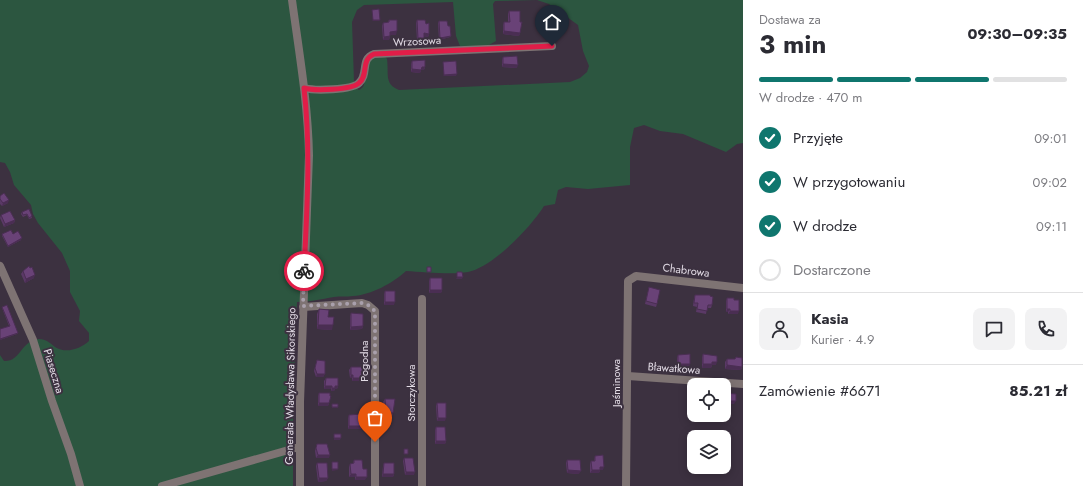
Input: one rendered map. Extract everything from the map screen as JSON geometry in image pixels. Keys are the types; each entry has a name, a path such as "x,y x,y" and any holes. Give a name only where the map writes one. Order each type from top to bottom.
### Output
{"street":[{"name":"Generała Władysława Sikorskiego","path":"292,0 309,125 299,447 300,486"},
{"name":"Wrzosowa","path":"304,88 314,90 353,86 359,83 363,78 365,61 369,56 374,54 552,46"},
{"name":"Piaseczna","path":"0,266 33,340 52,401 72,454 80,486"},
{"name":"Chabrowa","path":"628,281 636,276 743,288"},
{"name":"Jaśminowa","path":"626,486 628,281"},
{"name":"Storczykowa","path":"422,299 422,486"},
{"name":"Pogodna","path":"303,306 362,303 368,305 375,311 375,486"},
{"name":"Bławatkowa","path":"628,376 743,384"},
{"path":"162,486 299,447"}],"green space":[{"path":"0,0 537,0 743,0 743,143 737,144 726,152 683,134 660,131 644,125 634,128 630,147 630,185 588,189 566,187 558,190 555,204 544,206 521,235 489,263 478,269 468,272 454,273 406,271 388,284 374,291 360,295 297,302 293,402 293,486 0,486 0,355 4,361 10,360 18,355 28,343 39,339 46,340 59,349 73,350 89,341 89,333 79,321 80,311 70,292 70,271 62,253 38,223 33,214 31,205 14,185 10,172 5,163 0,162","holes":["537,0 549,4 578,25 583,51 589,66 587,72 580,78 570,82 399,90 394,88 389,82 387,59 384,55 371,58 365,71 363,87 359,90 356,88 354,81 352,22 357,10 364,5 453,2 456,36 460,46 487,46 496,41 493,4 495,1"]}],"building":[{"path":"379,9 380,20 373,20 372,10"},
{"path":"509,11 520,11 520,22 522,22 520,33 504,31 504,22 510,22"},
{"path":"389,20 397,20 397,31 390,32 390,36 384,37 383,23 389,22"},
{"path":"417,20 425,20 426,24 429,23 429,34 424,33 424,38 418,38"},
{"path":"439,21 447,21 448,26 450,26 451,36 440,38"},
{"path":"517,56 518,65 503,64 503,57"},
{"path":"425,60 425,67 422,67 421,70 412,69 412,61"},
{"path":"456,61 457,74 444,75 443,62"},
{"path":"4,193 9,200 3,203 0,196"},
{"path":"29,209 32,216 29,218 27,214 23,215 22,212"},
{"path":"10,211 15,220 5,224 1,215"},
{"path":"11,230 13,234 18,231 22,238 8,246 2,234"},
{"path":"29,266 30,268 32,267 35,275 26,279 23,271"},
{"path":"427,267 431,267 431,272 427,272"},
{"path":"457,272 462,272 463,277 457,277"},
{"path":"430,278 442,278 442,290 430,290"},
{"path":"649,287 660,290 657,304 646,301"},
{"path":"385,291 395,291 395,302 385,302"},
{"path":"695,295 710,295 713,297 712,305 708,305 707,311 697,309 698,303 694,303"},
{"path":"727,298 739,300 739,311 730,311 730,309 727,309"},
{"path":"7,305 18,333 0,339 0,329 10,326 2,307"},
{"path":"319,309 329,310 328,317 334,317 333,325 318,325"},
{"path":"351,313 363,314 363,326 351,327"},
{"path":"690,354 690,364 678,364 678,355"},
{"path":"703,354 717,356 717,362 712,362 712,364 703,364"},
{"path":"736,357 742,358 742,367 727,365 727,359 735,359"},
{"path":"317,360 325,361 325,374 317,374 315,368"},
{"path":"351,367 363,367 363,371 361,371 362,378 353,378 353,375 351,375"},
{"path":"326,378 338,378 338,386 332,388 332,386 325,386"},
{"path":"319,393 330,393 331,396 329,403 319,403"},
{"path":"731,394 736,394 736,401 731,401"},
{"path":"385,399 395,399 393,413 386,413"},
{"path":"437,403 446,403 446,418 438,418"},
{"path":"332,404 338,404 338,407 332,407"},
{"path":"362,414 363,426 349,426 349,415"},
{"path":"436,427 445,427 446,441 436,441"},
{"path":"334,434 341,434 341,438 334,438"},
{"path":"317,444 327,444 330,455 318,455 316,448"},
{"path":"404,449 408,449 408,454 404,454"},
{"path":"603,455 604,467 600,467 600,470 592,470 591,461 595,461 595,456"},
{"path":"404,458 413,458 415,472 406,472"},
{"path":"354,460 362,460 363,469 367,469 367,477 356,477 356,474 351,474 350,464 354,463"},
{"path":"567,460 580,460 581,471 568,470"},
{"path":"332,462 338,462 338,469 332,469"},
{"path":"317,463 327,463 328,478 319,478"},
{"path":"384,463 394,463 394,474 383,474"}],"way so far":[{"path":"304,271 303,306 362,303 373,307 375,311 375,442"}],"route":[{"path":"304,271 309,155 309,125 304,88 314,90 353,86 359,83 363,78 365,61 369,56 374,54 552,46"}]}
